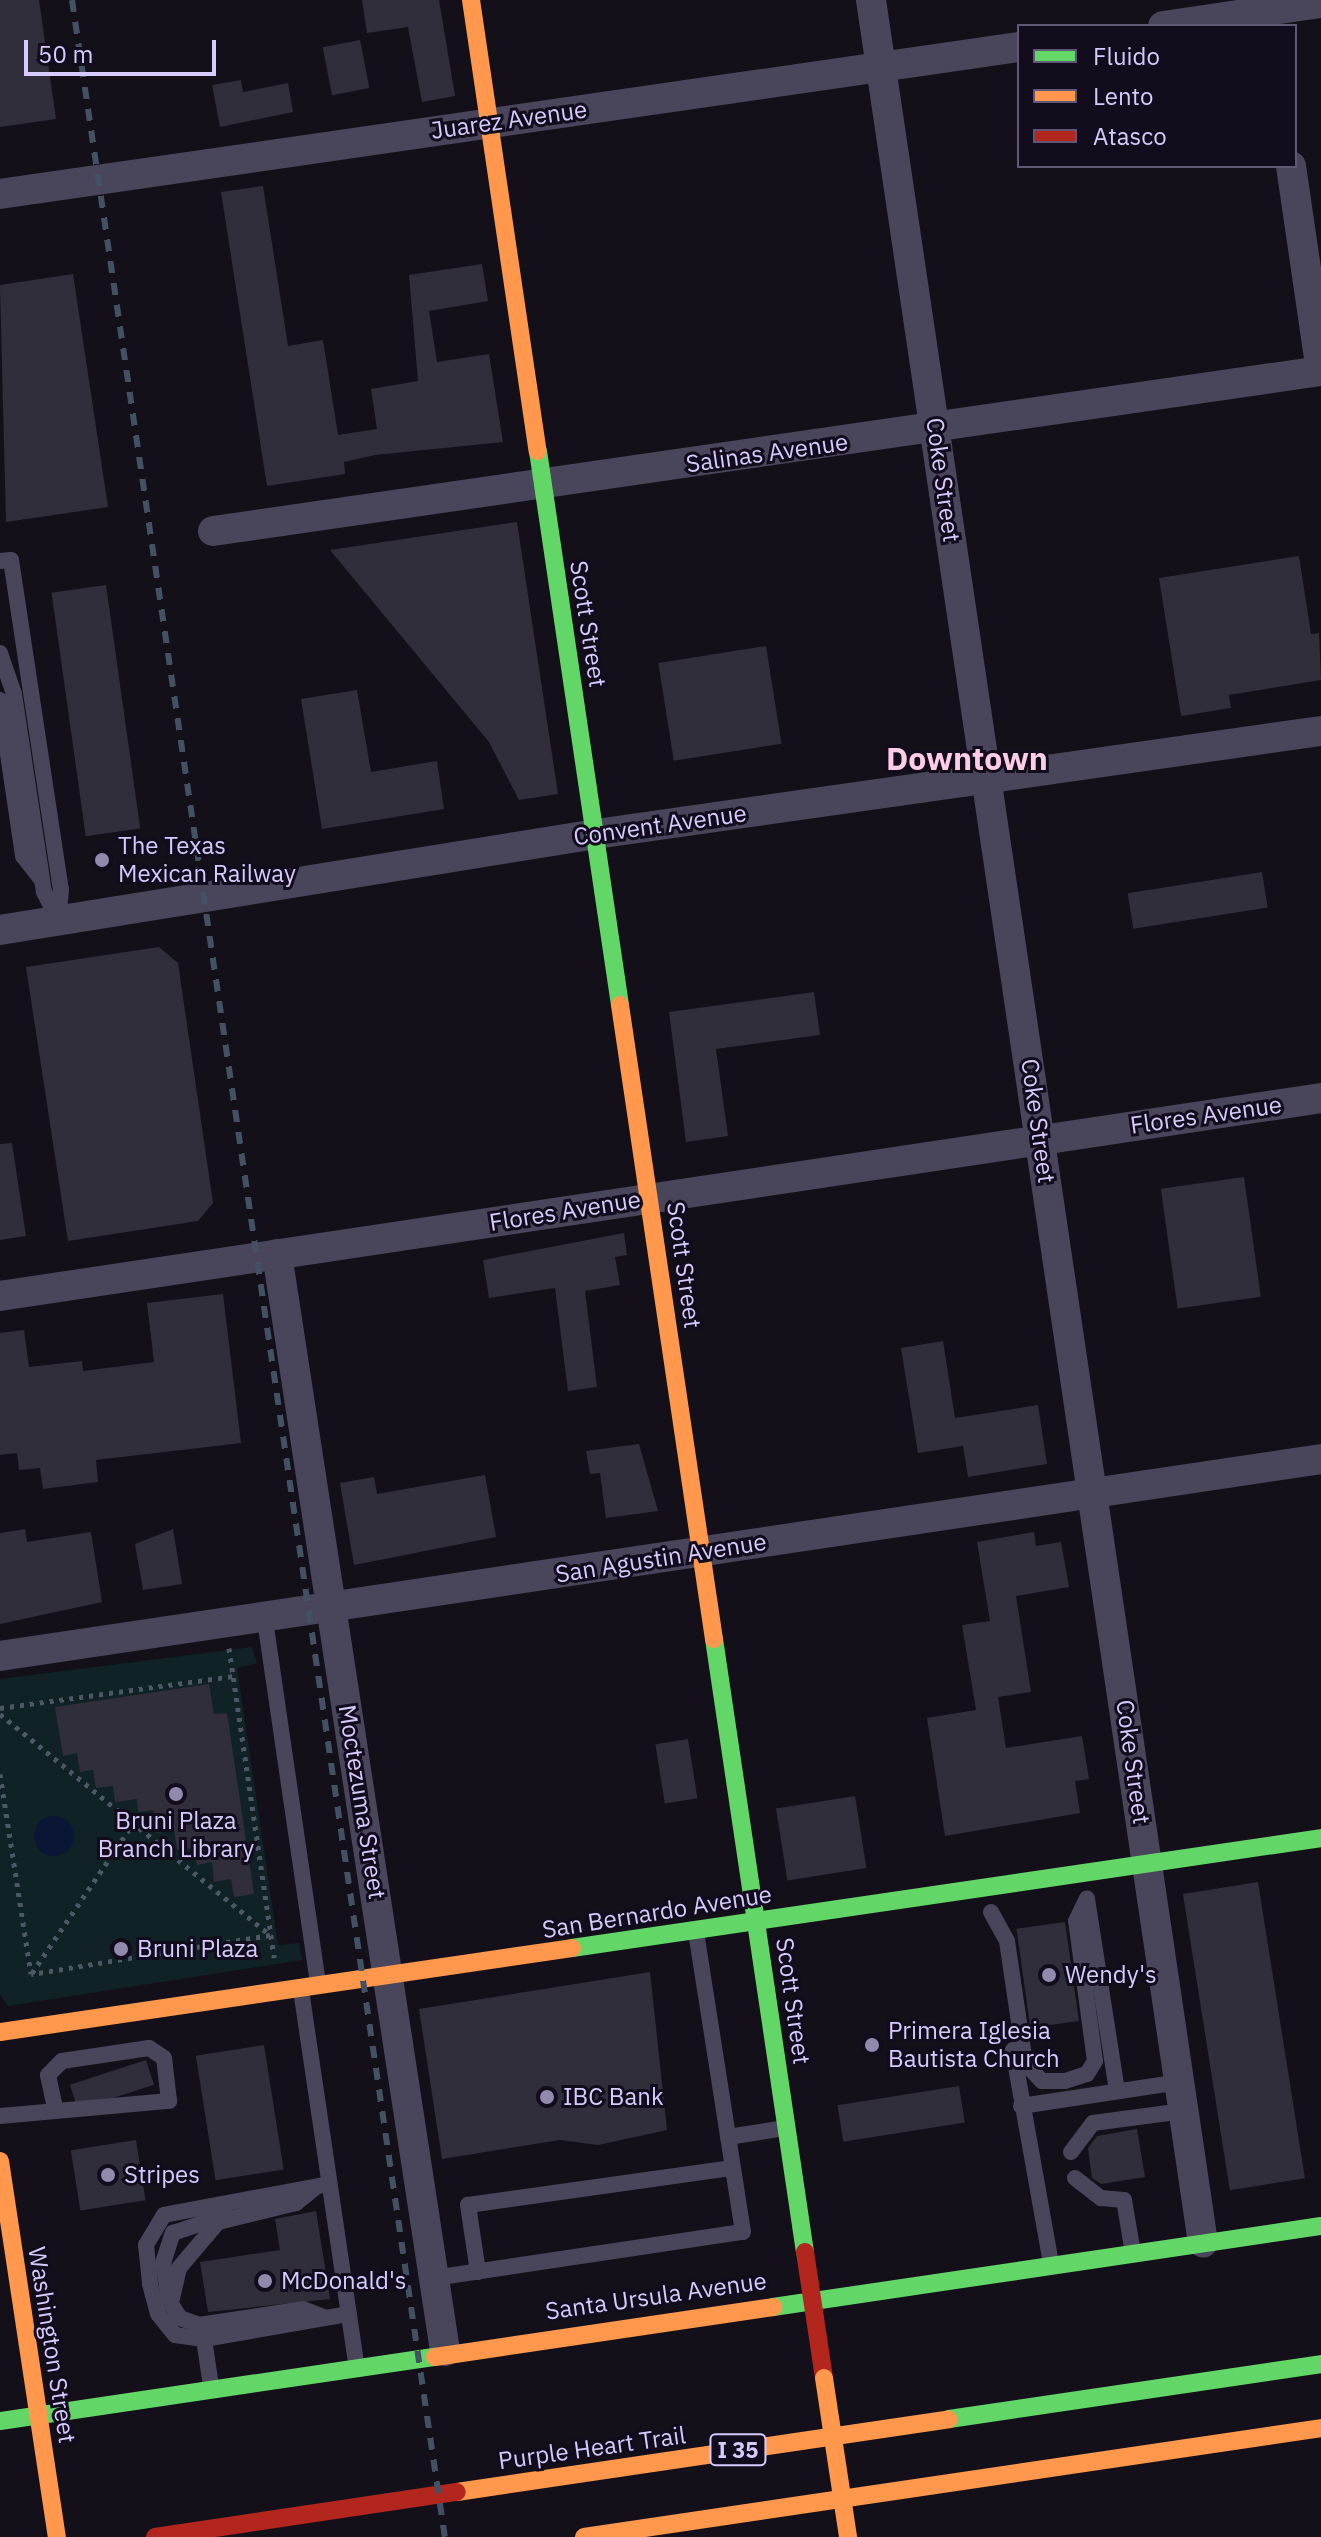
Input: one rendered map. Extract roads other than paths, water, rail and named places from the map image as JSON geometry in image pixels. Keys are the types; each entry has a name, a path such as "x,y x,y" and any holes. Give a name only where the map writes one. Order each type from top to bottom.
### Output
{"main road":[{"name":"Scott Street","path":"471,0 848,2537"},
{"name":"San Bernardo Avenue","path":"0,2032 310,1989 1321,1838"},
{"name":"Washington Street","path":"0,2161 57,2537"},
{"name":"Santa Ursula Avenue","path":"0,2421 39,2412 356,2364 1321,2226"},
{"name":"Purple Heart Trail","path":"155,2537 1321,2364"},
{"path":"584,2537 1321,2428"}],"street":[{"name":"Coke Street","path":"871,0 1203,2243"},
{"path":"1178,24 1321,3"},
{"name":"Juarez Avenue","path":"0,194 1017,47"},
{"path":"1291,168 1321,371"},
{"name":"Salinas Avenue","path":"213,531 543,486 1321,371"},
{"name":"Convent Avenue","path":"0,930 596,834 1321,731"},
{"name":"Flores Avenue","path":"0,1296 1321,1098"},
{"name":"Moctezuma Street","path":"277,1254 445,2351"},
{"name":"San Agustin Avenue","path":"0,1656 265,1620 1321,1459"}],"lane":[{"path":"5,560 61,889 58,922"},
{"path":"0,653 3,674 0,693"},
{"path":"3,674 14,694 42,880 58,922"},
{"path":"0,700 23,856 42,880"},
{"path":"265,1620 310,1989 323,2185 356,2364"},
{"path":"1083,1873 1117,2091"},
{"path":"987,1887 1021,2106 1051,2264"},
{"path":"991,1912 1007,1941 1025,2063 1042,2081 1065,2081 1087,2074 1095,2061 1076,1921 1087,1898"},
{"path":"434,2278 743,2232 695,1930"},
{"path":"0,2116 55,2108 68,2115 169,2101 164,2058 149,2048 143,2012"},
{"path":"56,2024 75,2062"},
{"path":"55,2108 48,2075 75,2062 112,2058 149,2048"},
{"path":"135,2088 148,2104"},
{"path":"1021,2106 1117,2091 1181,2096"},
{"path":"107,2092 120,2108"},
{"path":"1071,2152 1093,2123 1181,2096"},
{"path":"728,2137 787,2127"},
{"path":"478,2272 468,2205 732,2168"},
{"path":"1075,2178 1101,2198 1124,2200 1133,2253"},
{"path":"323,2185 296,2203 201,2218 173,2233 163,2263 171,2304 180,2318 199,2325 303,2309 326,2317"},
{"path":"323,2185 175,2209 156,2224 146,2245 158,2314 175,2335 204,2339 349,2314"},
{"path":"171,2304 179,2268 200,2240 218,2222 243,2212"},
{"path":"0,2301 21,2298"},
{"path":"204,2339 211,2386"}],"water":[{"path":"54,1816 68,1822 74,1836 68,1850 54,1856 40,1850 34,1836 40,1822"}],"railway":[{"path":"72,0 445,2537"}],"place":[{"name":"The Texas Mexican Railway","path":"102,860"},
{"name":"Bruni Plaza Branch Library","path":"176,1794"},
{"name":"Bruni Plaza","path":"121,1949"},
{"name":"Wendy's","path":"1049,1975"},
{"name":"Primera Iglesia Bautista Church","path":"872,2045"},
{"name":"IBC Bank","path":"547,2097"},
{"name":"Stripes","path":"108,2175"},
{"name":"McDonald's","path":"265,2281"}],"district":[{"name":"Downtown","path":"967,758"}]}
